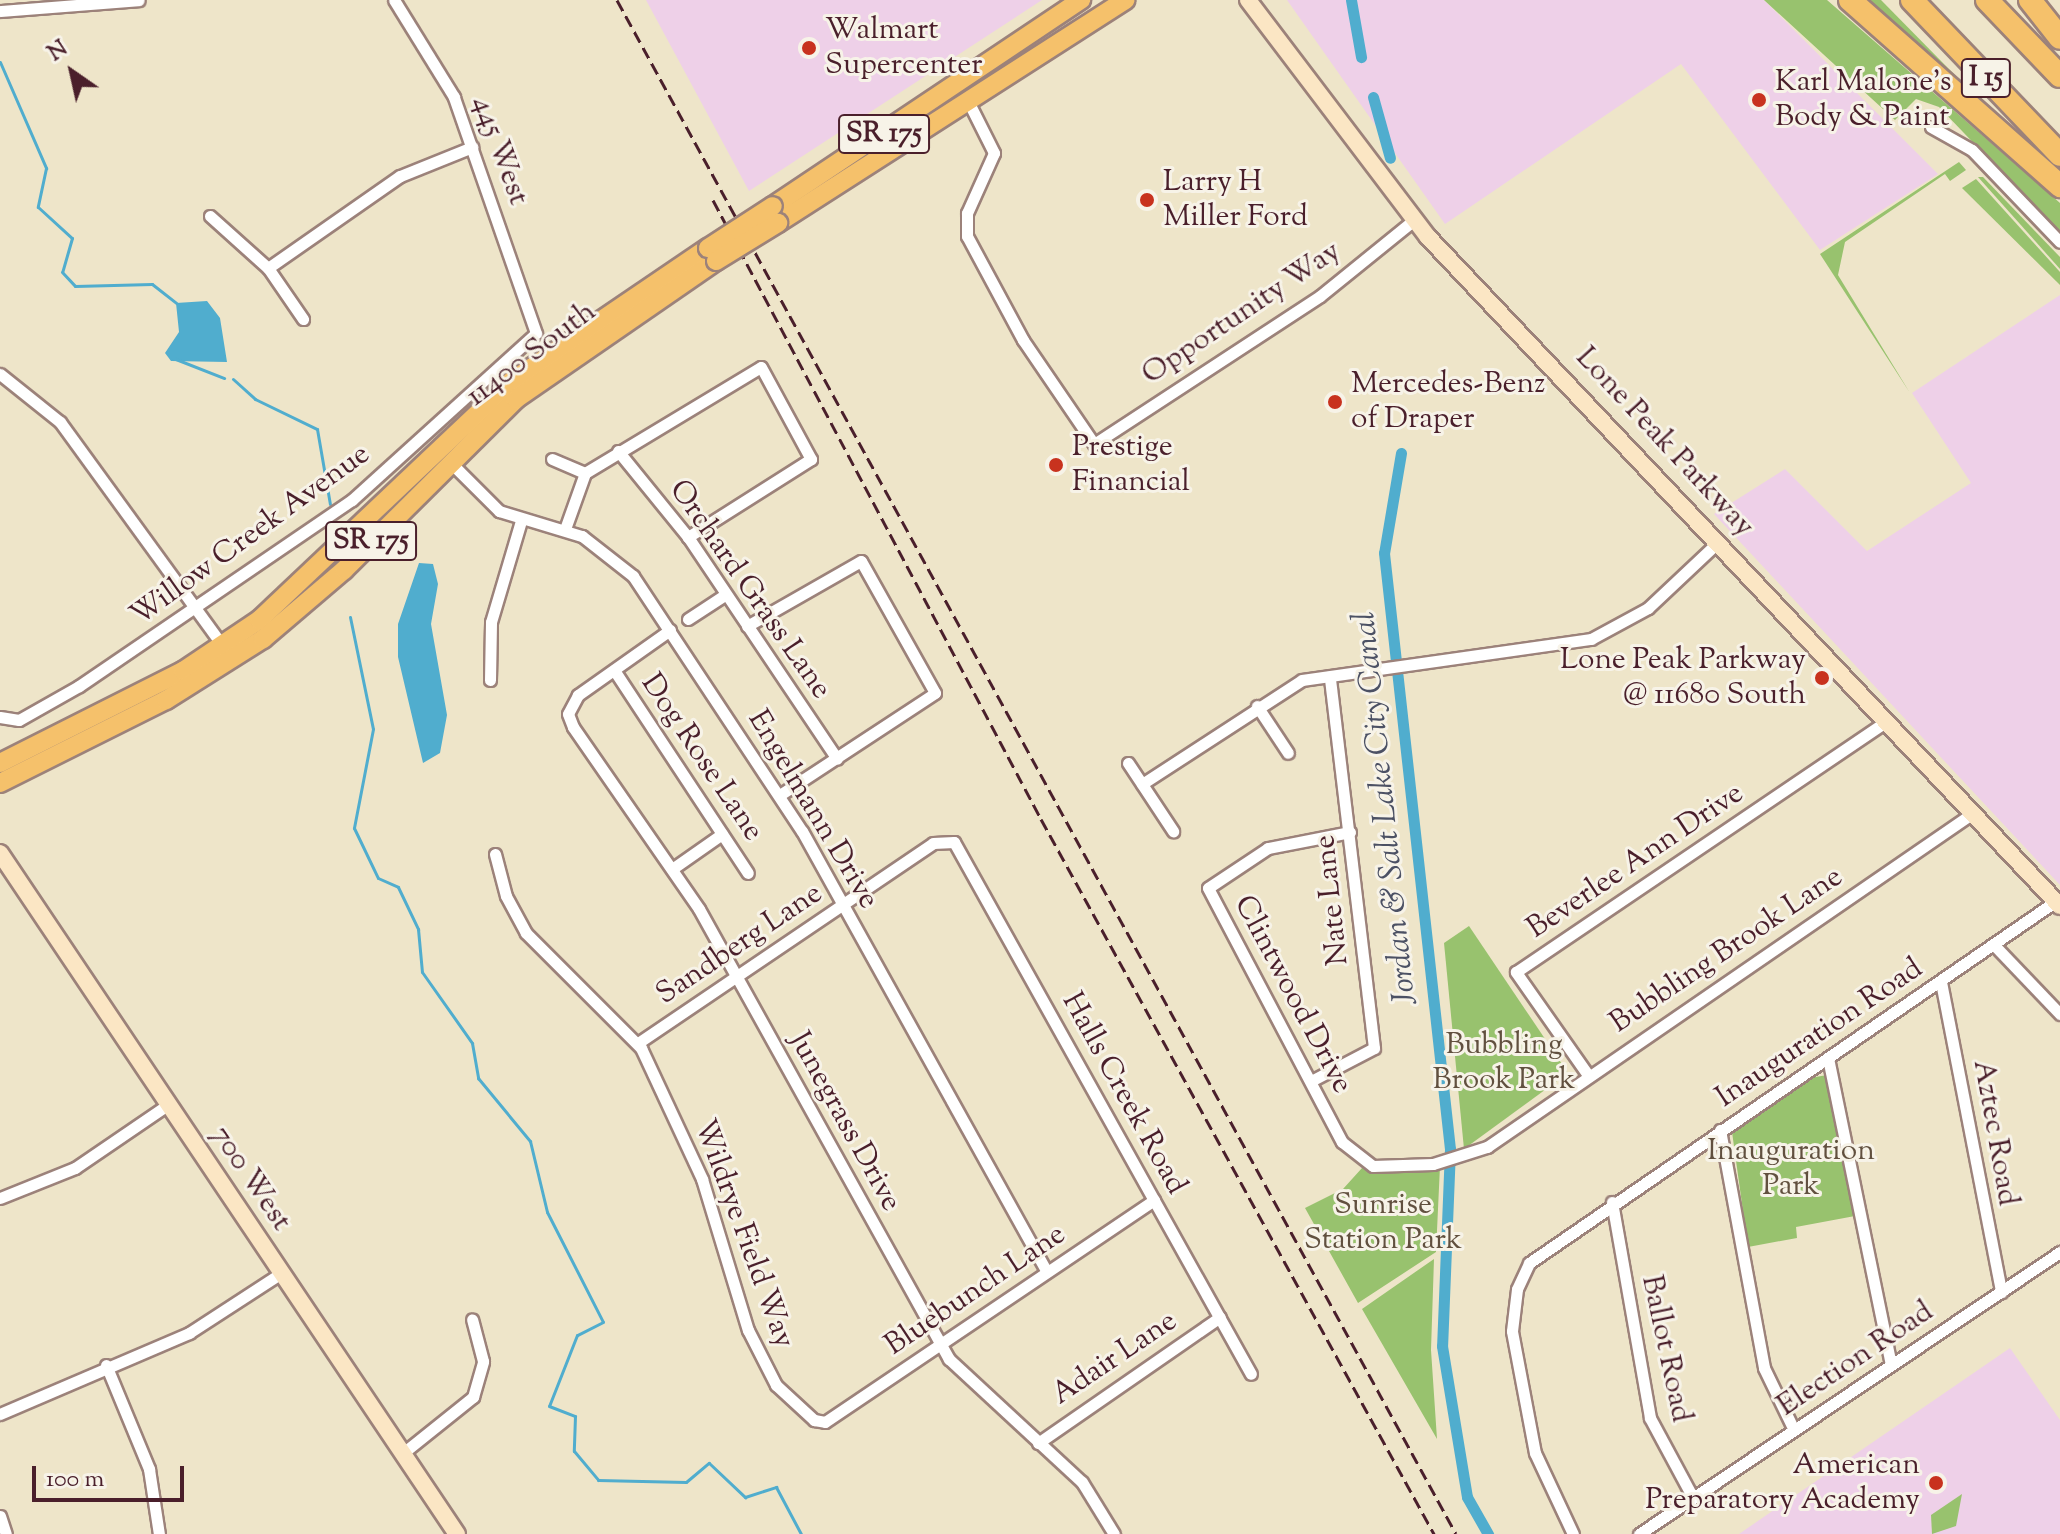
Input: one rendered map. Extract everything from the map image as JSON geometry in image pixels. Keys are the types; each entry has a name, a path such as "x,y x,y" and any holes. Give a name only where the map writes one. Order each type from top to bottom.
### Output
{"highway":[{"path":"1850,0 2060,186"},
{"name":"I 15","path":"1912,0 2060,155"},
{"name":"I 15","path":"1987,0 2060,76"},
{"path":"2030,0 2060,38"}],"main road":[{"name":"11400 South","path":"776,214 1081,0"},
{"name":"11400 South","path":"0,763 223,646 295,591 512,381 776,214 969,103 1126,0"},
{"name":"Lone Peak Parkway","path":"1248,0 1414,220 2058,904"},
{"name":"11400 South","path":"0,783 189,687 263,639 344,570 449,461 565,361 712,254"},
{"path":"449,461 449,448 512,381"},
{"name":"700 West","path":"0,853 166,1106 457,1534"}],"street":[{"path":"0,11 139,0"},
{"name":"445 West","path":"394,0 454,97 539,328"},
{"name":"Opportunity Way","path":"969,103 994,153 967,213 967,236 1023,340 1094,444 1320,296 1414,220"},
{"path":"1931,127 1972,150 2060,242"},
{"path":"268,268 400,176 472,147"},
{"path":"210,216 268,268 303,319"},
{"name":"Willow Creek Avenue","path":"4,719 79,686 352,500 539,328"},
{"path":"565,529 585,473 761,367 811,459 688,537"},
{"path":"0,374 60,422 223,646"},
{"name":"Orchard Grass Lane","path":"618,451 688,537 837,759"},
{"path":"552,459 585,473"},
{"name":"Engelmann Drive","path":"449,461 490,505 521,521 565,529 614,556 670,630 780,795 1047,1272"},
{"path":"490,680 491,622 521,521"},
{"path":"1142,784 1285,686 1591,639 1648,608 1718,542"},
{"path":"747,626 861,561 935,693 780,795"},
{"path":"688,619 726,594"},
{"path":"614,670 670,630"},
{"name":"Junegrass Drive","path":"614,670 570,705 573,727 672,869 736,976 940,1344 966,1381 1088,1490 1114,1534"},
{"name":"Dog Rose Lane","path":"614,670 748,873"},
{"name":"Nate Lane","path":"1311,1081 1374,1048 1330,677"},
{"path":"1257,706 1288,753"},
{"name":"Beverlee Ann Drive","path":"1588,1075 1516,972 1887,721"},
{"path":"1128,763 1173,831"},
{"name":"Bubbling Brook Lane","path":"1373,1166 1443,1161 1487,1147 1973,813"},
{"name":"Clintwood Drive","path":"1350,832 1268,848 1208,888 1342,1142 1373,1166"},
{"path":"672,869 722,834"},
{"name":"Sandberg Lane","path":"638,1043 937,841 950,840"},
{"name":"Halls Creek Road","path":"950,840 1251,1374"},
{"path":"495,854 506,896 526,933 638,1043"},
{"name":"Inauguration Road","path":"1573,1534 1535,1453 1513,1302 1539,1252 2058,904"},
{"path":"1995,946 2060,1014"},
{"name":"Aztec Road","path":"1941,982 2001,1292"},
{"name":"Wildrye Field Way","path":"638,1043 702,1179 748,1330 795,1409 825,1422"},
{"path":"1828,1058 1891,1365"},
{"path":"0,1198 75,1168 166,1106"},
{"path":"1720,1130 1764,1368 1794,1430"},
{"name":"Bluebunch Lane","path":"825,1422 1154,1200"},
{"name":"Ballot Road","path":"1612,1202 1650,1418 1693,1498"},
{"name":"Election Road","path":"1639,1534 2060,1252"},
{"path":"0,1414 106,1365 189,1333 280,1274"},
{"name":"Adair Lane","path":"1038,1443 1220,1317"},
{"path":"403,1453 473,1397 483,1361 472,1319"},
{"path":"106,1365 149,1469 159,1534"},
{"path":"0,1516 6,1534"}],"shaded area":[{"path":"646,0 1042,0 749,191"},
{"path":"1287,0 1764,0 1938,174 1820,250 1681,64 1445,224"},
{"path":"2060,295 2060,885 1714,514 1785,469 1867,551 1971,483 1912,393"},
{"name":"American Preparatory Academy","path":"2010,1348 2060,1420 2060,1534 1739,1534"}],"green space":[{"path":"1764,0 1827,0 2060,203 2060,233 1939,107 1916,99 1895,120"},
{"path":"1864,0 1881,0 2003,124"},
{"path":"1959,162 1966,170 1950,181 1945,174 1845,242 1838,275 1910,393 1820,254"},
{"path":"1978,177 1983,177 2060,257 2060,269"},
{"path":"1976,179 2060,272 2060,285 1962,188"},
{"name":"Bubbling Brook Park","path":"1469,926 1568,1073 1464,1149 1444,943"},
{"name":"Inauguration Park","path":"1827,1075 1855,1216 1796,1227 1797,1238 1748,1247 1732,1132 1810,1078"},
{"name":"Sunrise Station Park","path":"1440,1166 1436,1252 1358,1303 1305,1208 1343,1189 1362,1168"},
{"path":"1434,1259 1431,1350 1437,1439 1362,1309"},
{"path":"1962,1494 1956,1526 1932,1534 1931,1515"}],"water":[{"path":"207,301 220,318 227,362 171,361 165,353 179,332 176,303"},
{"path":"419,563 433,564 438,584 431,624 447,715 440,753 423,763 398,657 398,624"}],"waterway":[{"name":"Jordan & Salt Lake City Canal","path":"1351,0 1361,57"},
{"path":"0,62 46,168 38,207 72,238 62,272 75,286 152,284 176,303"},
{"name":"Jordan & Salt Lake City Canal","path":"1373,97 1390,158"},
{"path":"173,358 224,378"},
{"path":"233,379 255,399 317,429 330,504"},
{"name":"Jordan & Salt Lake City Canal","path":"1401,453 1384,553 1450,1149 1442,1346 1467,1497 1488,1534"},
{"path":"350,617 373,729 354,828 378,878 398,887 418,929 422,972 472,1043 478,1078 530,1141 547,1212 603,1322 577,1335 549,1406 575,1416 574,1451 598,1480 686,1482 709,1463 745,1497 776,1487 801,1534"}],"railway":[{"path":"617,0 1456,1534"},
{"path":"713,200 1041,819 1434,1534"}],"place":[{"name":"Walmart Supercenter","path":"809,48"},
{"name":"Karl Malone's Body & Paint","path":"1759,100"},
{"name":"Larry H Miller Ford","path":"1147,200"},
{"name":"Mercedes-Benz of Draper","path":"1335,402"},
{"name":"Prestige Financial","path":"1056,465"},
{"name":"Lone Peak Parkway @ 11680 South","path":"1822,678"},
{"name":"American Preparatory Academy","path":"1936,1483"}]}
